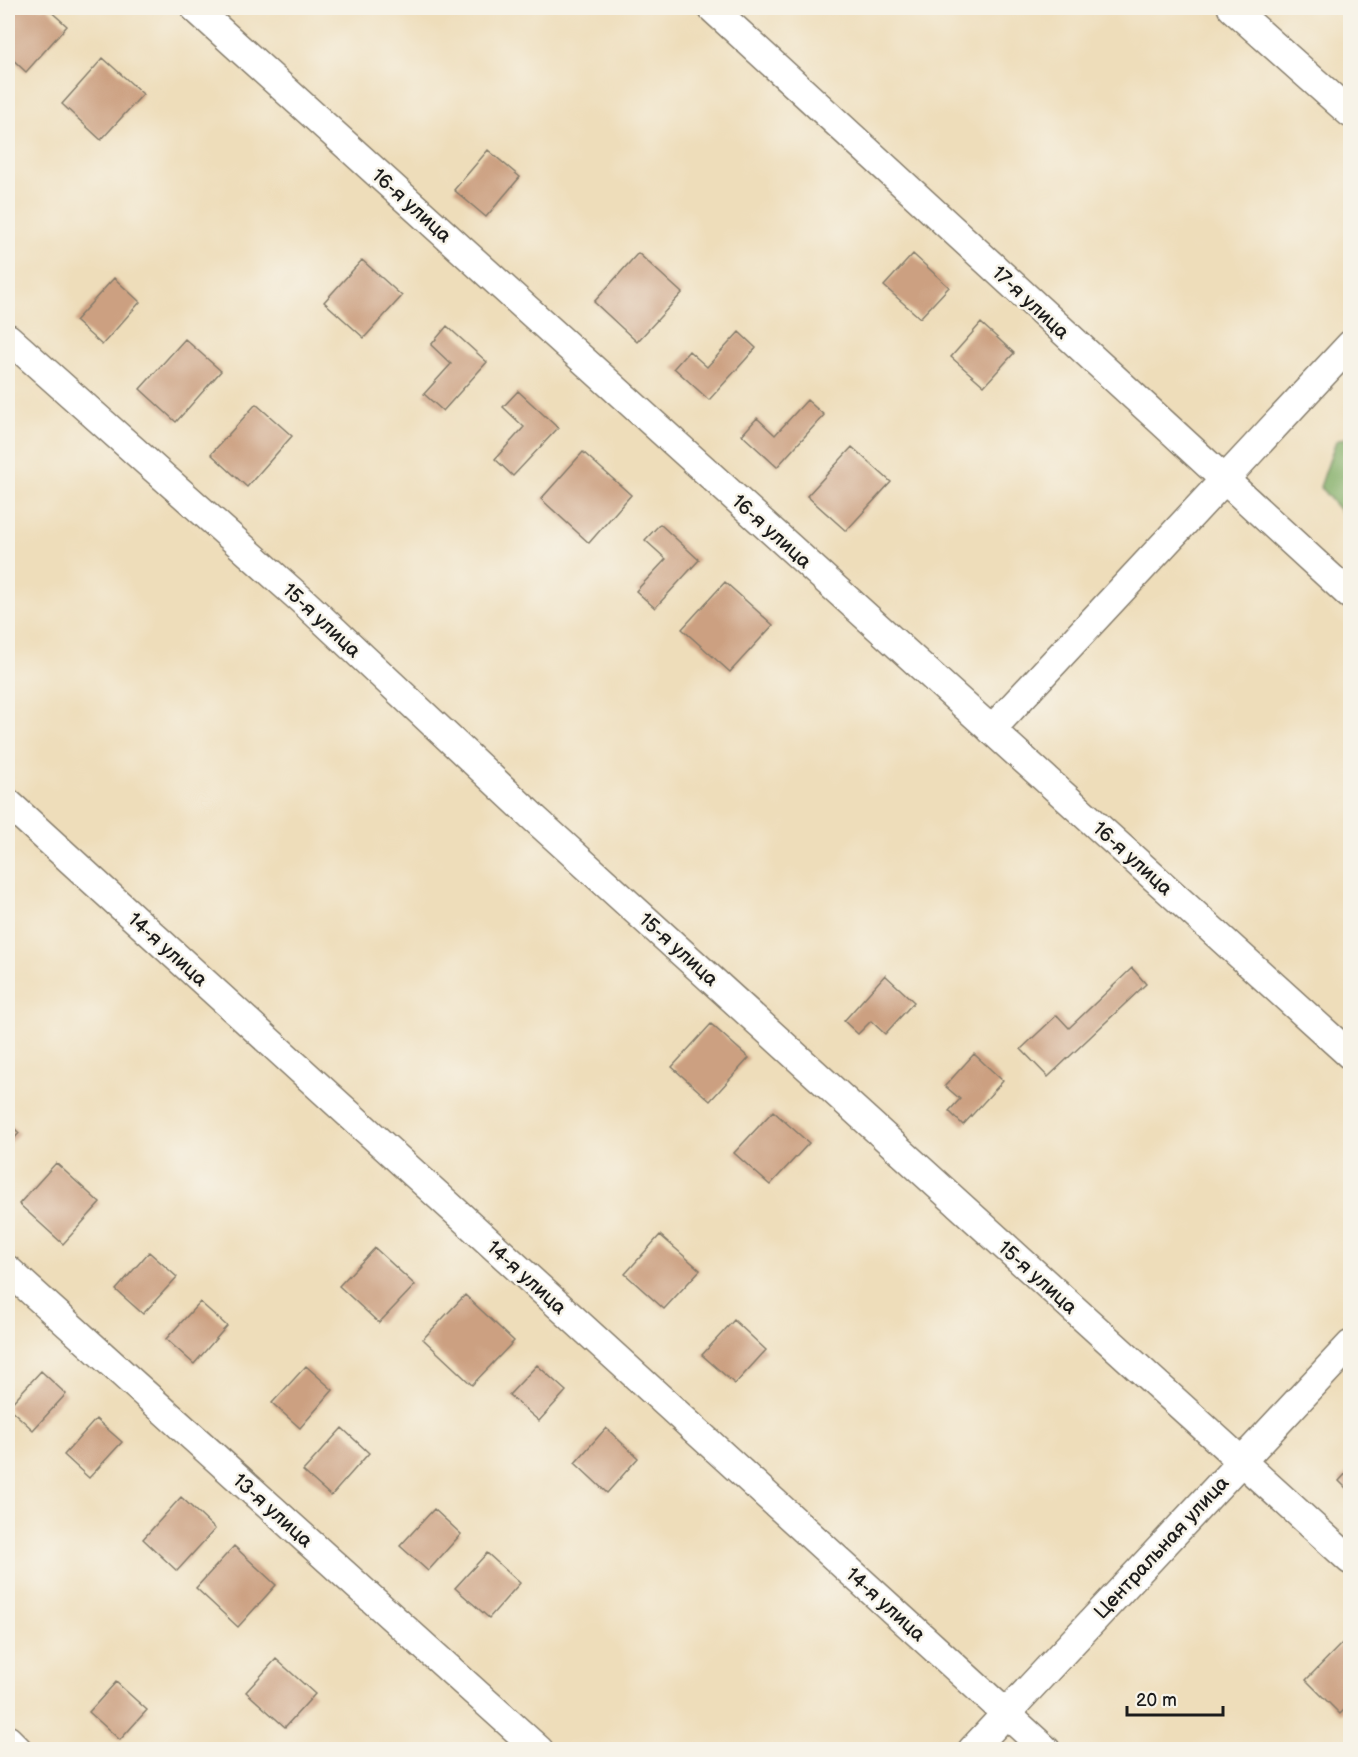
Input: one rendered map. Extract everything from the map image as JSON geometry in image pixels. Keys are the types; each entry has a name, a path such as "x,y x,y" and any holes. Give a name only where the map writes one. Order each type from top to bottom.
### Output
{"street":[{"name":"16-я улица","path":"195,8 1350,1055"},
{"name":"17-я улица","path":"712,8 1350,595"},
{"path":"1232,8 1350,113"},
{"name":"15-я улица","path":"8,338 306,604 535,819 1350,1560"},
{"path":"991,730 1350,345"},
{"name":"14-я улица","path":"8,803 1046,1749"},
{"name":"13-я улица","path":"8,1270 539,1749"},
{"name":"Центральная улица","path":"972,1749 1350,1345"},
{"path":"8,1740 18,1749"}],"green space":[{"path":"1350,436 1350,522 1320,487 1336,441"}],"building":[{"path":"12,8 47,8 67,26 26,72 8,55 8,13"},
{"path":"103,58 143,94 101,140 62,104"},
{"path":"488,150 520,177 486,217 454,190"},
{"path":"638,253 682,293 637,342 594,302"},
{"path":"913,254 949,287 920,318 884,286"},
{"path":"362,260 402,296 364,338 324,302"},
{"path":"114,278 140,302 102,345 75,321"},
{"path":"981,323 1014,353 984,386 951,357"},
{"path":"447,326 487,362 443,411 424,394 451,364 431,345"},
{"path":"739,332 756,348 709,400 674,368 689,351 707,367"},
{"path":"185,339 221,371 176,422 140,389"},
{"path":"518,391 558,428 513,476 495,459 524,427 503,407"},
{"path":"807,400 824,415 777,467 742,435 757,418 775,435"},
{"path":"256,404 292,436 247,487 211,454"},
{"path":"852,447 891,482 846,531 807,496"},
{"path":"583,452 631,495 589,543 541,499"},
{"path":"660,524 699,560 655,608 636,591 666,559 645,540"},
{"path":"725,582 773,625 730,672 682,629"},
{"path":"1132,968 1146,984 1048,1077 1021,1049 1057,1015 1069,1028"},
{"path":"885,975 914,1002 885,1034 871,1021 858,1034 844,1021"},
{"path":"711,1024 749,1058 710,1101 672,1067"},
{"path":"974,1054 1003,1081 963,1125 949,1111 960,1099 945,1086"},
{"path":"773,1111 809,1143 770,1185 734,1153"},
{"path":"8,1122 19,1133 8,1146"},
{"path":"56,1163 100,1203 63,1244 19,1204"},
{"path":"660,1235 700,1270 664,1309 625,1274"},
{"path":"375,1248 415,1285 379,1323 339,1286"},
{"path":"149,1252 177,1277 143,1314 116,1290"},
{"path":"465,1295 514,1341 472,1385 423,1339"},
{"path":"200,1302 227,1326 194,1364 166,1339"},
{"path":"734,1320 766,1350 735,1384 702,1355"},
{"path":"537,1365 566,1391 539,1421 509,1395"},
{"path":"306,1366 333,1390 300,1428 272,1403"},
{"path":"41,1371 66,1394 33,1430 8,1407"},
{"path":"96,1419 122,1442 89,1478 64,1455"},
{"path":"342,1428 369,1453 331,1496 303,1471"},
{"path":"606,1428 638,1458 607,1493 575,1463"},
{"path":"1350,1469 1350,1492 1339,1481"},
{"path":"181,1497 215,1529 177,1571 143,1539"},
{"path":"434,1509 461,1534 428,1571 400,1546"},
{"path":"234,1546 276,1585 238,1627 196,1588"},
{"path":"487,1553 520,1583 489,1618 455,1588"},
{"path":"1349,1636 1350,1704 1340,1714 1306,1680"},
{"path":"276,1659 315,1694 285,1727 246,1692"},
{"path":"116,1682 147,1710 120,1740 89,1712"}]}
